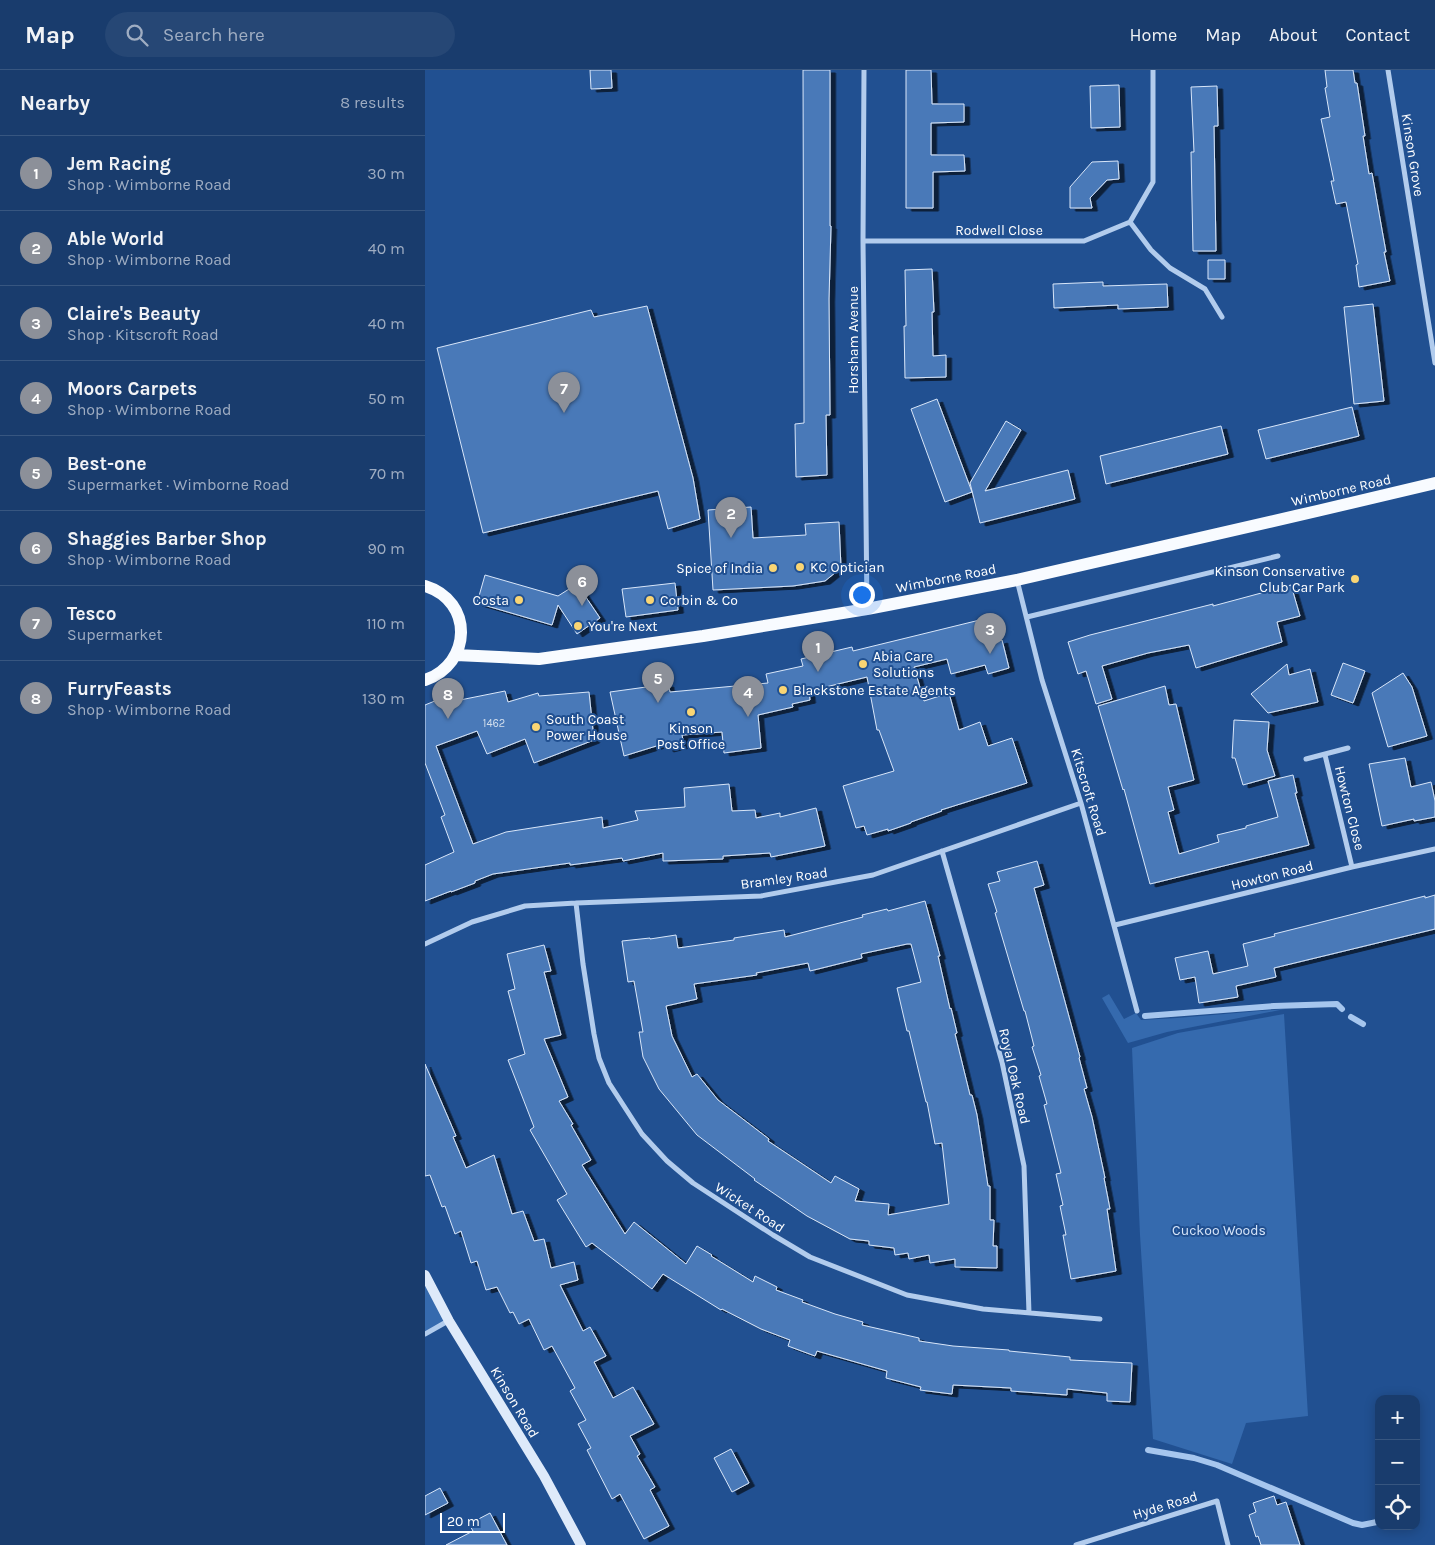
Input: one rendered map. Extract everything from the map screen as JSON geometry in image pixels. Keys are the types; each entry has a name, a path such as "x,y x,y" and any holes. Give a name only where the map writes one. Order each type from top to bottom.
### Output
{"main road":[{"name":"Wimborne Road","path":"456,655 539,659 703,636 867,609 1017,580 1435,483"},
{"path":"425,586 433,588 446,597 456,609 461,624 461,640 456,655 449,666 425,680"}],"street":[{"name":"Horsham Avenue","path":"864,70 863,241 867,609"},
{"path":"1153,70 1153,182 1130,222 1151,250 1170,268 1205,289 1223,317"},
{"name":"Kinson Grove","path":"1388,70 1435,363"},
{"name":"Rodwell Close","path":"863,241 1084,241 1130,222"},
{"path":"1027,617 1277,556"},
{"name":"Kitscroft Road","path":"1017,580 1042,680 1081,803 1137,1011"},
{"name":"Howton Close","path":"1305,759 1348,748"},
{"name":"Howton Close","path":"1325,755 1352,867"},
{"name":"Bramley Road","path":"425,944 472,922 525,906 761,896 873,875 1081,803"},
{"name":"Howton Road","path":"1115,925 1352,867 1435,849"},
{"name":"Royal Oak Road","path":"942,851 1002,1062 1024,1166 1029,1313"},
{"name":"Wicket Road","path":"576,903 583,964 599,1058 609,1083 642,1134 667,1162 693,1183 810,1257 907,1295 983,1309 1100,1318"},
{"name":"Kinson Road","path":"425,1275 449,1321 544,1476 581,1545"},
{"path":"425,1334 449,1321"},
{"name":"Hyde Road","path":"1076,1545 1217,1501 1228,1545"}],"green space":[{"path":"1109,994 1124,1019 1136,1013 1141,1020 1285,1009 1167,1032 1128,1043 1102,998"},
{"name":"Cuckoo Woods","path":"1284,1014 1308,1416 1246,1423 1232,1464 1153,1439 1140,1235 1132,1048 1178,1033"},
{"path":"425,1277 448,1320 425,1333"}],"building":[{"path":"590,70 611,70 612,88 591,89"},
{"path":"803,70 830,70 830,415 826,415 827,475 796,477 795,424 804,423"},
{"path":"906,70 931,70 932,104 964,104 964,122 931,123 931,155 964,155 965,171 933,172 933,208 906,208"},
{"path":"1325,70 1353,70 1355,83 1357,83 1369,174 1372,173 1390,281 1359,287 1356,265 1358,264 1346,202 1336,204 1331,181 1334,181 1321,119 1330,117 1325,88 1327,87"},
{"path":"1119,85 1120,127 1091,128 1090,86"},
{"path":"1217,86 1218,126 1214,126 1216,251 1193,251 1191,152 1194,152 1191,87"},
{"path":"1118,161 1119,179 1107,180 1090,198 1092,208 1070,208 1070,187 1092,162"},
{"path":"1208,260 1225,260 1225,279 1208,279"},
{"path":"932,269 934,312 932,312 933,356 946,355 946,377 905,378 905,270"},
{"path":"1103,282 1103,286 1167,284 1168,307 1118,309 1118,305 1054,308 1053,284"},
{"path":"1373,304 1384,401 1354,404 1344,307"},
{"path":"647,306 693,478 700,519 668,529 658,491 483,533 437,348 591,310 594,317"},
{"path":"937,399 972,492 945,502 911,409"},
{"path":"1352,407 1359,436 1266,459 1258,430"},
{"path":"1006,421 1021,430 985,491 1068,470 1075,499 980,523 970,483"},
{"path":"1221,426 1228,454 1106,484 1100,456"},
{"path":"751,507 753,538 806,535 805,524 839,522 841,568 825,581 793,586 713,590 708,510"},
{"name":"Costa","path":"485,575 558,596 577,584 600,618 577,634 558,605 552,625 477,603"},
{"name":"Corbin & Co","path":"675,583 678,610 626,617 622,589"},
{"path":"1291,585 1300,616 1277,622 1282,642 1196,668 1189,645 1148,653 1102,666 1112,699 1096,704 1086,671 1078,674 1068,642"},
{"path":"988,618 995,642 1002,640 1009,668 988,674 985,665 951,674 947,659 914,667 924,701 949,693 959,730 980,722 988,746 1012,738 1027,783 941,810 888,831 888,829 867,835 864,826 856,828 843,786 894,771 879,730 877,730 867,677 809,691 810,700 792,704 793,707 758,715 761,748 724,753 722,732 682,735 684,745 668,749 666,743 624,756 610,692 668,684 670,692 768,683 766,674 803,666 801,659 852,647 853,651"},
{"path":"1343,663 1365,671 1353,703 1331,695"},
{"path":"1287,664 1289,675 1310,669 1318,702 1268,713 1251,694"},
{"path":"1403,673 1412,687 1427,736 1388,747 1372,693"},
{"path":"1165,686 1169,705 1176,704 1194,780 1168,787 1174,810 1168,812 1179,854 1219,842 1217,835 1278,817 1268,781 1293,775 1297,793 1295,793 1309,845 1150,884 1124,789 1098,706"},
{"path":"505,691 508,702 538,693 539,696 589,692 594,740 534,763 525,739 487,754 477,731 436,746 473,844 506,832 602,817 603,828 638,820 635,811 685,807 684,788 729,784 732,811 755,810 756,818 780,813 780,817 816,808 825,846 771,857 770,853 723,856 723,859 663,861 663,853 623,861 622,858 570,865 570,863 493,874 475,881 475,883 425,901 425,865 454,852 441,817 445,815 425,763 425,705 447,696 450,702"},
{"path":"1234,720 1269,722 1267,750 1275,776 1243,785 1235,758 1232,758"},
{"path":"1405,758 1411,787 1431,782 1435,801 1435,817 1414,821 1414,819 1382,826 1369,764"},
{"path":"1037,861 1044,885 1034,888 1087,1088 1084,1089 1092,1117 1110,1209 1107,1209 1116,1271 1071,1279 1063,1235 1066,1235 1060,1206 1063,1205 1056,1174 1061,1173 1044,1105 1047,1104 1039,1076 1041,1075 1032,1047 1034,1046 1025,1011 988,884 1000,881 997,872"},
{"path":"1435,895 1435,929 1274,968 1276,977 1236,986 1238,997 1199,1003 1195,977 1180,980 1175,958 1208,951 1213,974 1248,966 1243,944 1275,936 1274,934"},
{"path":"925,901 940,956 938,956 957,1033 955,1034 970,1095 972,1095 977,1115 988,1186 990,1186 990,1220 994,1220 993,1246 997,1246 997,1268 955,1267 955,1259 930,1263 929,1255 909,1259 908,1253 895,1255 894,1248 869,1245 869,1241 850,1239 807,1216 754,1180 697,1135 659,1089 643,1057 639,1032 643,1032 634,981 628,982 622,941 676,935 678,948 784,930 785,937 863,917 862,915 887,909 888,911","holes":["911,944 921,982 897,988 927,1102 935,1144 942,1143 949,1204 888,1215 889,1204 855,1201 859,1189 835,1176 831,1183 768,1141 769,1139 718,1100 697,1074 692,1077 672,1036 666,1006 697,999 694,984 757,975 756,973 808,963 810,971 862,958 861,954"]},
{"path":"544,945 551,971 544,972 561,1035 544,1039 568,1097 559,1101 591,1160 582,1165 625,1234 634,1222 686,1264 697,1246 753,1282 755,1276 777,1287 776,1290 803,1300 802,1302 863,1322 862,1325 919,1338 919,1341 1070,1357 1070,1360 1132,1363 1130,1402 1107,1401 1107,1393 1067,1389 1067,1395 1011,1391 1011,1388 953,1385 952,1394 920,1390 921,1387 886,1378 887,1371 817,1351 815,1356 788,1346 790,1340 721,1310 663,1274 652,1289 592,1243 586,1247 557,1200 567,1194 530,1130 534,1127 508,1060 525,1054 508,991 515,989 507,954"},
{"path":"425,1064 456,1136 453,1137 466,1168 494,1155 512,1214 523,1211 534,1241 544,1239 551,1268 574,1262 578,1280 560,1285 583,1331 590,1327 606,1356 594,1362 613,1398 633,1387 654,1424 630,1436 640,1454 637,1456 655,1487 650,1490 669,1526 644,1539 620,1494 612,1499 587,1450 591,1448 578,1424 586,1420 570,1391 575,1388 552,1346 544,1350 529,1319 519,1324 513,1312 510,1313 497,1287 486,1290 477,1261 471,1263 461,1231 455,1234 445,1206 442,1207 430,1175 425,1176"},
{"path":"731,1449 749,1483 732,1492 714,1458"},
{"path":"440,1488 448,1503 425,1515 425,1496"},
{"path":"1274,1496 1277,1505 1286,1502 1300,1545 1261,1545 1258,1536 1256,1537 1249,1515 1256,1512 1253,1503"},
{"path":"490,1513 507,1545 446,1545 473,1531 469,1524"}],"waterway":[{"path":"1145,1016 1274,1006 1337,1004 1342,1009"},
{"path":"1351,1017 1363,1024"},
{"path":"1148,1450 1194,1458 1217,1465 1353,1523 1362,1525 1375,1522"}],"place":[{"name":"Tesco","path":"564,413"},
{"name":"Able World","path":"731,538"},
{"name":"KC Optician","path":"800,567"},
{"name":"Spice of India","path":"773,568"},
{"name":"Kinson Conservative Club Car Park","path":"1355,579"},
{"name":"Costa","path":"519,600"},
{"name":"Corbin & Co","path":"650,600"},
{"name":"Shaggies Barber Shop","path":"582,606"},
{"name":"You're Next","path":"578,626"},
{"name":"Claire's Beauty","path":"990,654"},
{"name":"Abia Care Solutions","path":"863,664"},
{"name":"Jem Racing","path":"818,672"},
{"name":"Blackstone Estate Agents","path":"783,690"},
{"name":"Best-one","path":"658,703"},
{"name":"Kinson Post Office","path":"691,712"},
{"name":"Moors Carpets","path":"748,717"},
{"name":"FurryFeasts","path":"448,719"},
{"name":"South Coast Power House","path":"536,727"}]}
